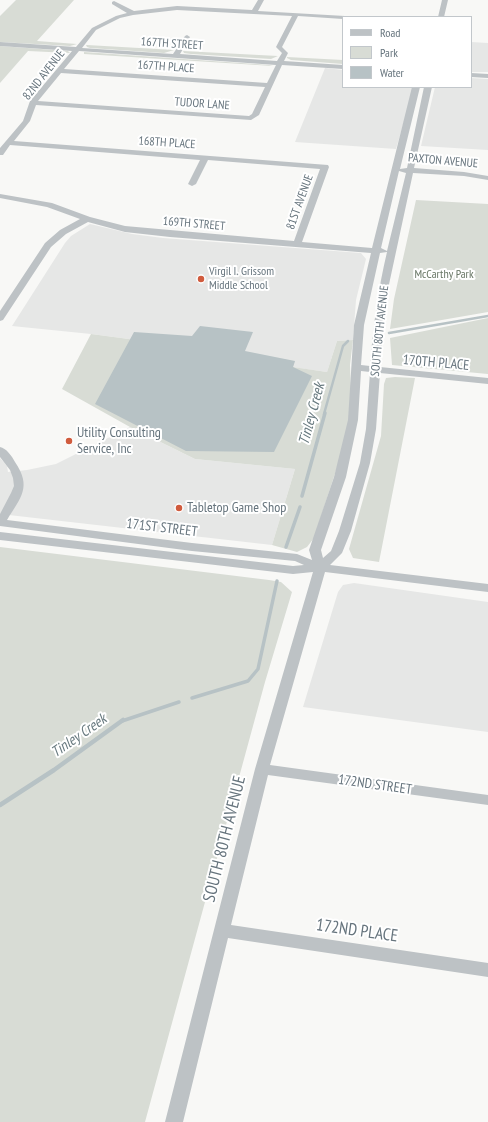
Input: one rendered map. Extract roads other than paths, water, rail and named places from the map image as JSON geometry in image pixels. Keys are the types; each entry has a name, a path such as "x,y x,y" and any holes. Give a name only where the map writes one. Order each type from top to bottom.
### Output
{"street":[{"path":"254,12 261,0"},
{"path":"441,16 445,0"},
{"path":"114,3 133,13"},
{"name":"82ND AVENUE","path":"0,153 26,121 33,104 94,29 106,22 133,13 177,8 342,18"},
{"name":"TUDOR LANE","path":"33,104 249,118 255,115 270,85 284,53 279,47 296,15"},
{"path":"175,56 187,37"},
{"name":"167TH STREET","path":"0,44 342,67"},
{"name":"167TH PLACE","path":"61,70 270,85"},
{"path":"472,75 488,76"},
{"name":"SOUTH 80TH AVENUE","path":"320,568 315,550 340,477 353,420 359,325 375,250 416,88"},
{"name":"SOUTH 80TH AVENUE","path":"174,1122 262,769 320,568 336,553 345,531 365,463 371,430 378,327 382,295 428,88"},
{"name":"168TH PLACE","path":"8,143 325,167"},
{"path":"192,184 204,158"},
{"name":"81ST AVENUE","path":"297,244 325,167"},
{"name":"PAXTON AVENUE","path":"396,169 464,174 488,178"},
{"name":"169TH STREET","path":"0,196 49,205 87,219 112,226 148,232 391,252"},
{"path":"0,318 48,245 63,232 87,219"},
{"name":"170TH PLACE","path":"357,368 488,381"},
{"path":"0,450 13,464 20,479 18,493 0,523"},
{"name":"171ST STREET","path":"0,523 298,558 320,568"},
{"name":"171ST STREET","path":"0,536 293,570 320,568 488,588"},
{"name":"172ND STREET","path":"262,769 488,800"},
{"name":"172ND PLACE","path":"221,930 488,970"}],"water":[{"path":"200,326 253,332 245,351 295,361 293,367 312,376 274,452 186,451 95,404 134,332 192,336"}],"waterway":[{"name":"Tinley Creek","path":"389,333 488,316"},
{"name":"Tinley Creek","path":"324,414 343,346 348,341"},
{"name":"Tinley Creek","path":"302,496 325,413"},
{"name":"Tinley Creek","path":"286,547 300,507"},
{"name":"Tinley Creek","path":"192,698 248,681 258,669 277,581"},
{"name":"Tinley Creek","path":"122,721 179,702"},
{"name":"Tinley Creek","path":"0,805 54,770 123,720"}],"place":[{"name":"Virgil I. Grissom Middle School","path":"201,279"},
{"name":"Utility Consulting Service, Inc","path":"69,441"},
{"name":"Tabletop Game Shop","path":"179,508"}],"park label":[{"name":"McCarthy Park","path":"444,275"}]}
